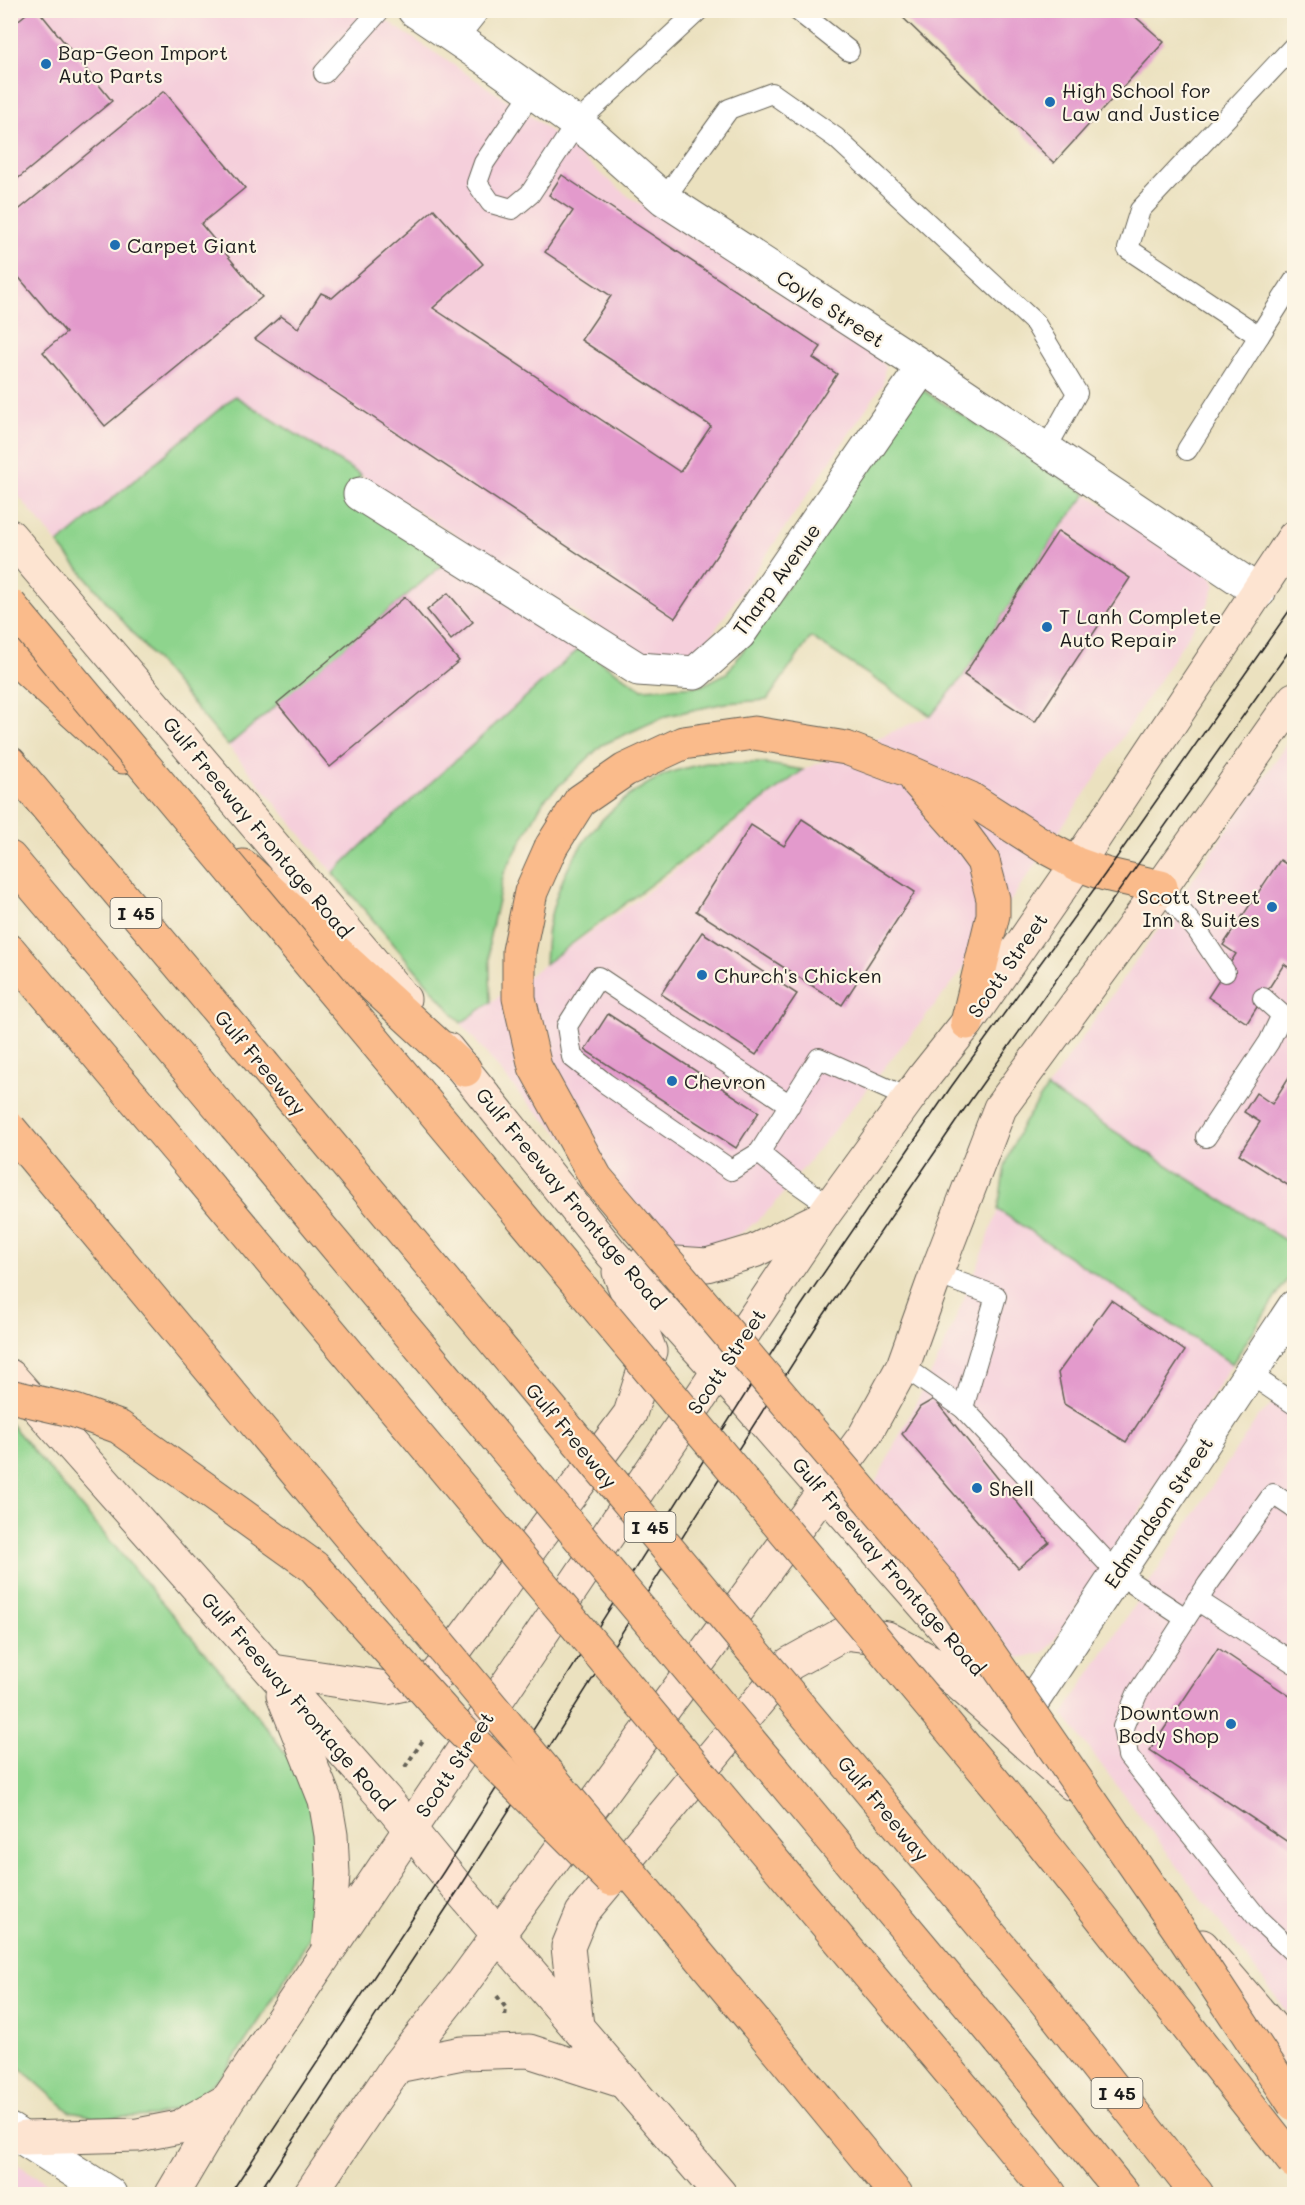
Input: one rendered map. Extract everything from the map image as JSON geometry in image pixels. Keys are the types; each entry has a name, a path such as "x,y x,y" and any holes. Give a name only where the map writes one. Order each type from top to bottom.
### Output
{"highway":[{"path":"10,605 1001,1790 1294,2162"},
{"path":"10,654 465,1070"},
{"path":"1161,887 1105,874 1077,864 1047,848 969,798 846,748 754,733 683,743 625,770 580,801 551,847 531,892 519,951 519,998 535,1066 596,1178 945,1589 1180,1931 1294,2104"},
{"name":"Gulf Freeway","path":"10,763 1038,1992 1197,2194"},
{"path":"907,771 957,826 983,861 993,899 993,915 967,1023"},
{"path":"10,858 236,1125 1124,2194"},
{"path":"10,951 1050,2194"},
{"path":"10,1129 896,2194"},
{"path":"10,1396 75,1411 119,1427 314,1567 452,1721 756,2024"}],"main road":[{"name":"Gulf Freeway Frontage Road","path":"10,536 465,1070 612,1254 690,1338 1022,1718 1182,1922 1294,2053"},
{"name":"Scott Street","path":"171,2194 227,2101 826,1212 908,1098 967,1023 1077,864 1294,537"},
{"path":"310,2194 397,2066 462,1984 866,1435 903,1366 1000,1108 1294,699"},
{"path":"612,1254 648,1261 707,1265 753,1251 826,1212"},
{"path":"273,1671 387,1688 435,1677 630,1414 650,1351 612,1254"},
{"name":"Gulf Freeway Frontage Road","path":"10,1376 411,1829 625,2082 713,2191"},
{"path":"577,2026 568,1947 582,1913 789,1664 845,1633 887,1638 939,1666 1083,1793"},
{"path":"273,1671 325,1800 331,1835 333,1874 328,1950"},
{"path":"397,2066 462,2053 529,2051 625,2082"},
{"path":"17,2134 138,2135 179,2127 227,2101"}],"street":[{"name":"Coyle Street","path":"414,10 576,124 664,199 923,367 1259,592"},
{"name":"Tharp Avenue","path":"360,494 638,669 695,673 739,634 923,367"},
{"name":"Edmundson Street","path":"1022,1718 1294,1306"},
{"path":"17,2134 110,2194"}],"lane":[{"path":"324,72 381,10"},
{"path":"457,39 480,10"},
{"path":"532,92 484,163 477,183 491,203 512,209 530,194 576,124 699,10"},
{"path":"797,10 849,51"},
{"path":"1259,336 1128,249 1140,210 1294,46"},
{"path":"664,199 729,109 772,93 836,138 1035,323 1077,393 1046,449"},
{"path":"1187,450 1294,281"},
{"path":"1161,887 1197,930 1225,972"},
{"path":"790,1105 598,977 567,1026 572,1057 604,1083 731,1170 759,1153 790,1105 819,1058 908,1098"},
{"path":"1206,1137 1269,1042 1282,1015 1263,998"},
{"path":"759,1153 826,1212"},
{"path":"936,1274 996,1296 963,1408"},
{"path":"903,1366 963,1408 1117,1573 1185,1618"},
{"path":"1250,1374 1294,1404"},
{"path":"1294,1508 1273,1494 1185,1618 1137,1694 1124,1727 1128,1756 1260,1921 1294,1953"},
{"path":"1197,1600 1294,1663"}],"path":[{"path":"405,1767 427,1735"},
{"path":"493,1990 506,2007 504,2019"}],"shaded area":[{"path":"10,11 372,11 535,119 628,196 876,355 885,365 883,384 707,642 694,653 675,662 655,661 630,648 529,581 235,396 58,544 11,487"},
{"path":"1087,494 1211,575 1215,585 1208,605 1095,779 959,975 772,1207 745,1231 720,1243 695,1246 681,1244 610,1182 522,1097 461,1023 642,896 803,770 931,715 964,675 1058,531"},
{"path":"447,561 580,648 333,873 228,746"},
{"path":"1294,734 1294,1246 1047,1088"},
{"path":"998,1210 1232,1364 1120,1543 1061,1631 1045,1652 1019,1658 871,1491 940,1356"},
{"path":"1294,1385 1294,2021 1063,1714 1257,1418"},
{"path":"11,2160 64,2194 11,2194"}],"green space":[{"path":"921,389 1087,494 1058,531 964,675 931,716 811,637 767,700 725,703 666,716 602,745 544,800 504,873 489,940 491,1002 461,1023 333,873 580,648 642,689 701,686 727,673"},
{"path":"235,396 361,475 347,500 447,561 228,746 58,544"},
{"path":"706,763 762,763 803,770 545,964 548,928 555,900 574,857 587,838 618,804 637,790 669,773"},
{"path":"1047,1088 1294,1246 1294,1269 1232,1364 998,1210 1005,1166 1021,1127"},
{"path":"10,1423 245,1700 293,1763 313,1809 320,1894 309,1939 225,2072 191,2103 154,2116 103,2118 70,2112 11,2060"}],"building":[{"name":"Bap-Geon Import Auto Parts","path":"31,10 38,10 112,101 10,185 10,27"},
{"name":"High School for Law and Justice","path":"895,10 1131,10 1130,12 1164,42 1054,163"},
{"name":"Carpet Giant","path":"164,91 245,188 201,224 262,297 105,426 43,352 66,333 10,267 10,217"},
{"path":"562,175 821,347 813,358 837,374 675,618 255,339 281,316 298,328 321,293 332,298 434,209 483,264 433,308 680,472 711,426 581,340 611,296 545,252 573,211 549,195"},
{"name":"T Lanh Complete Auto Repair","path":"1058,531 1130,578 1035,722 964,675"},
{"path":"448,593 473,622 451,640 427,610"},
{"path":"405,597 459,661 330,767 277,703"},
{"path":"802,819 915,892 842,1005 696,911 751,825 784,846"},
{"name":"Scott Street Inn & Suites","path":"1280,860 1294,869 1294,971 1284,964 1247,1023 1208,997 1236,954 1223,945"},
{"path":"702,932 797,994 756,1055 661,994"},
{"name":"Chevron","path":"608,1014 759,1112 736,1148 585,1050"},
{"path":"1294,1069 1294,1177 1289,1186 1239,1154 1260,1122 1244,1112 1256,1093 1272,1104"},
{"path":"1111,1300 1185,1351 1126,1442 1064,1404 1058,1373"},
{"name":"Shell","path":"934,1399 1049,1542 1018,1568 902,1434 920,1407"},
{"name":"Downtown Body Shop","path":"1218,1648 1294,1699 1294,1846 1150,1750"}],"tram line":[{"path":"230,2194 444,1871 801,1306 951,1087 1105,874 1294,604"},
{"path":"258,2194 459,1889 821,1319 970,1101 1294,644"}],"place":[{"name":"Bap-Geon Import Auto Parts","path":"46,64"},
{"name":"High School for Law and Justice","path":"1050,102"},
{"name":"Carpet Giant","path":"115,245"},
{"name":"T Lanh Complete Auto Repair","path":"1047,627"},
{"name":"Scott Street Inn & Suites","path":"1272,907"},
{"name":"Church's Chicken","path":"702,975"},
{"name":"Chevron","path":"672,1081"},
{"name":"Shell","path":"977,1488"},
{"name":"Downtown Body Shop","path":"1231,1724"}]}
